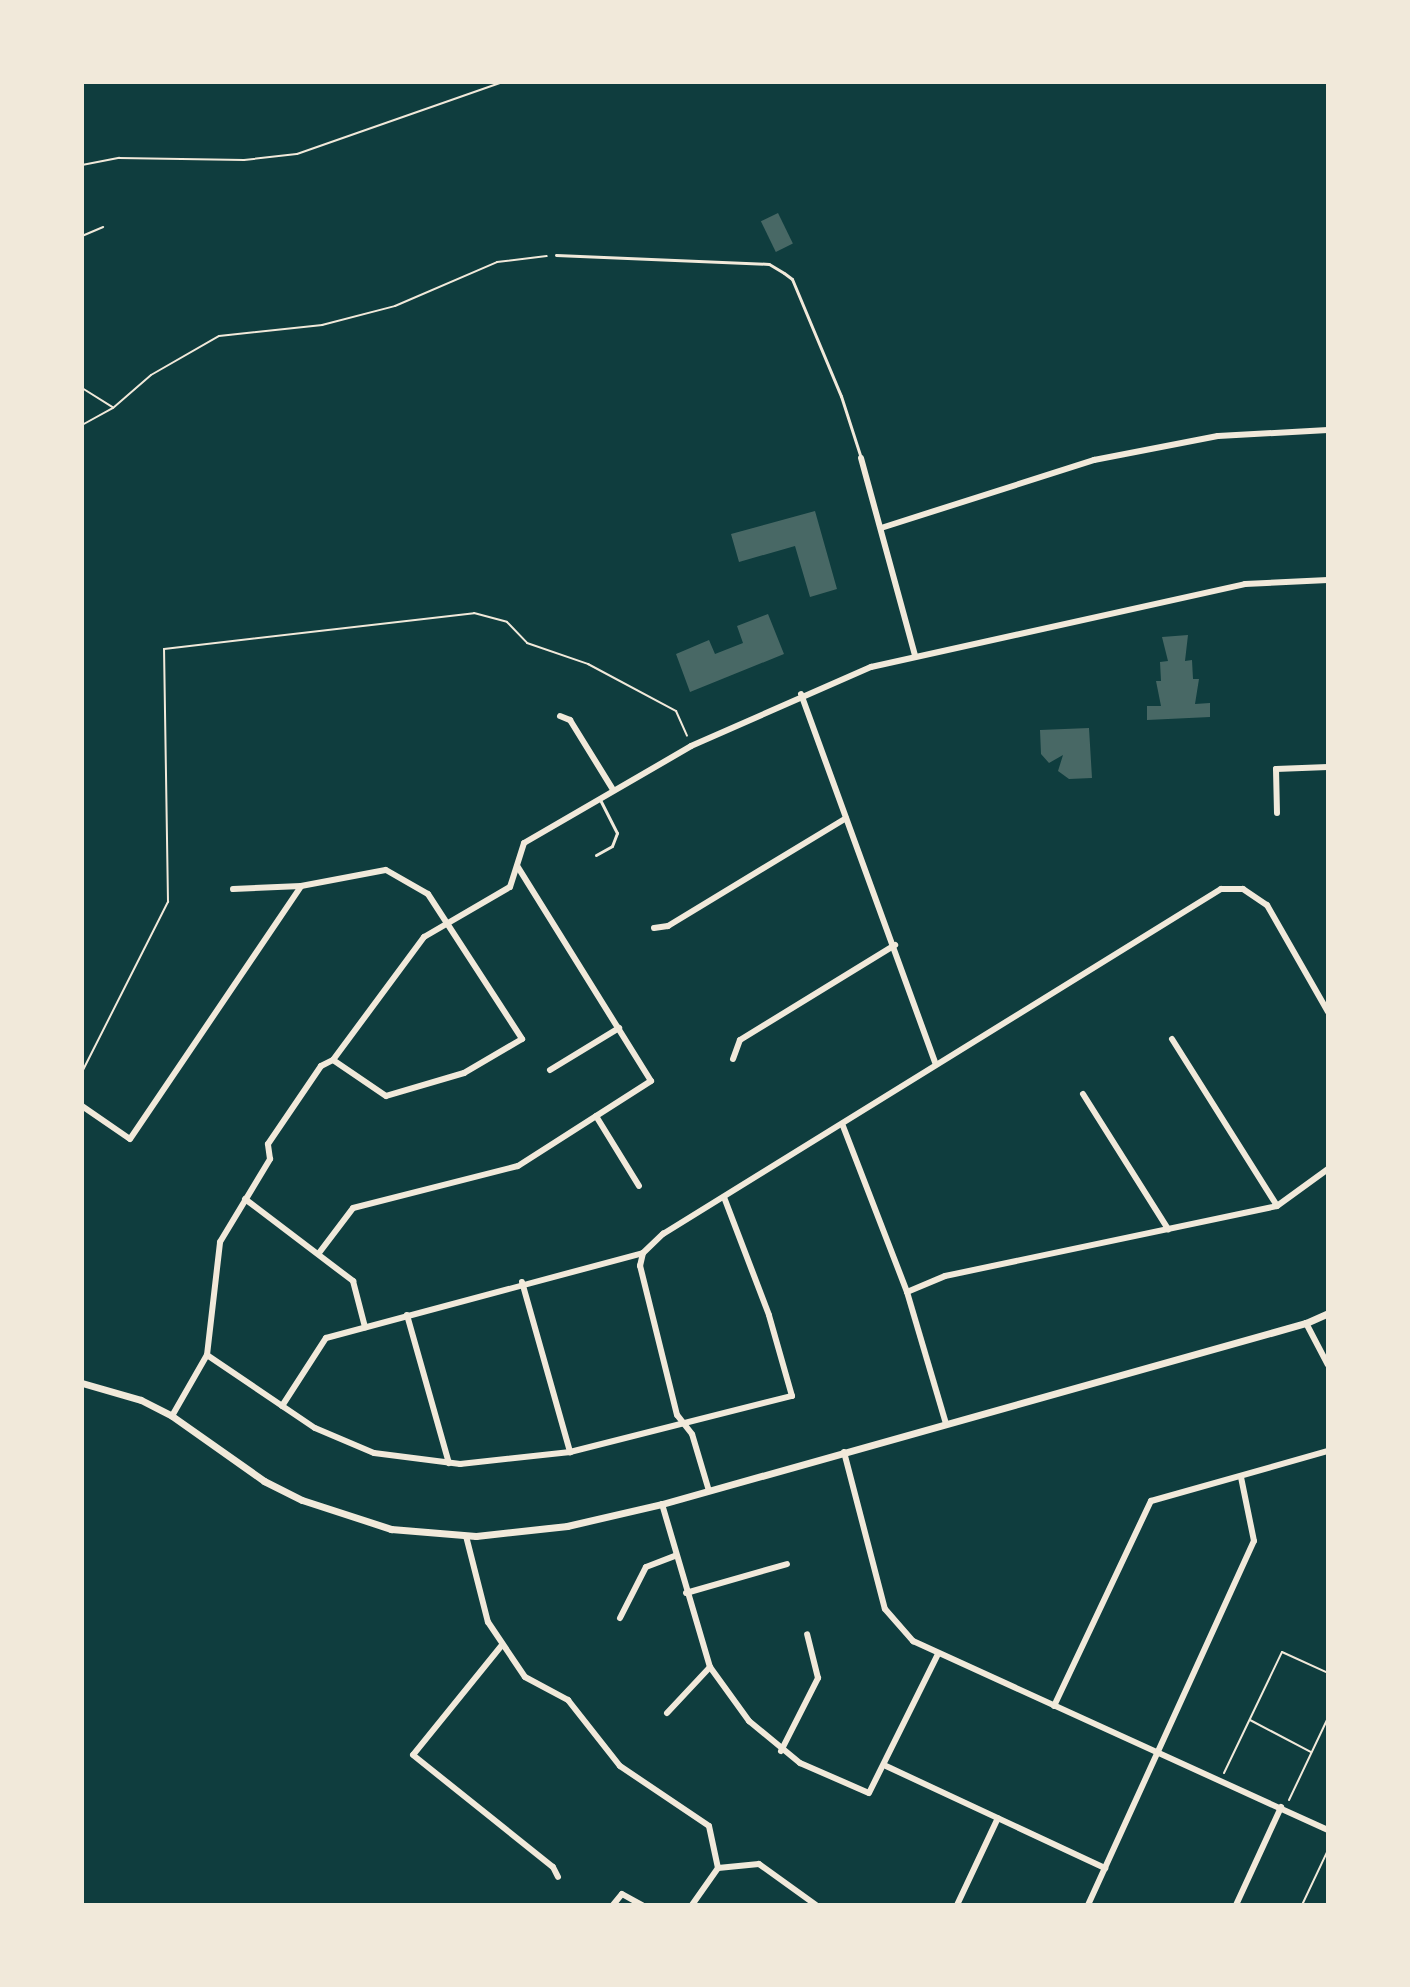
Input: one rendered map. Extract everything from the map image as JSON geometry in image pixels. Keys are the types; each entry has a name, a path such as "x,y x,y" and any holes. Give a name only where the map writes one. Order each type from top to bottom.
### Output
{"street":[{"path":"881,528 1094,460 1218,436 1328,430"},
{"path":"861,458 915,655"},
{"path":"172,1416 207,1355 220,1242 270,1159 268,1144 321,1066 333,1060 424,937 510,887 524,843 612,788 691,746 801,694 915,655 1245,584 1328,580"},
{"path":"801,694 895,945 935,1062"},
{"path":"560,716 570,720 612,788"},
{"path":"1277,813 1276,769 1328,767"},
{"path":"654,928 668,926 846,818"},
{"path":"319,1253 353,1208 518,1166 651,1081 517,866"},
{"path":"233,889 301,886 386,870 428,894 522,1039 464,1073 386,1096 333,1060"},
{"path":"82,1106 130,1139 301,886"},
{"path":"282,1406 326,1338 522,1282 643,1253 663,1234 843,1126 935,1062 1221,889 1243,889 1267,905 1328,1012"},
{"path":"733,1059 740,1040 895,945"},
{"path":"550,1070 619,1028"},
{"path":"1172,1039 1277,1206"},
{"path":"1083,1094 1168,1229"},
{"path":"596,1116 639,1186"},
{"path":"843,1126 907,1292 946,1424"},
{"path":"907,1292 945,1276 1277,1206 1328,1169"},
{"path":"207,1355 315,1428 374,1453 475,1465 570,1452 792,1396 769,1315 724,1197"},
{"path":"245,1199 353,1281 365,1327"},
{"path":"643,1253 640,1266 658,1349 677,1415 692,1434 709,1491"},
{"path":"522,1282 570,1452"},
{"path":"82,1383 141,1400 172,1416 264,1481 302,1500 391,1529 466,1536 567,1526 662,1504 1306,1323 1328,1313"},
{"path":"407,1315 449,1463"},
{"path":"1306,1323 1328,1365"},
{"path":"1054,1706 1151,1501 1328,1451"},
{"path":"844,1452 885,1609 913,1641 1328,1830"},
{"path":"1088,1905 1254,1541 1241,1477"},
{"path":"662,1504 710,1667 749,1721 781,1751 864,1793 876,1787 938,1654"},
{"path":"466,1536 488,1622 525,1677 568,1700 620,1766 709,1826 718,1868 692,1905"},
{"path":"620,1618 646,1567 675,1556"},
{"path":"686,1593 787,1564"},
{"path":"781,1751 818,1678 807,1634"},
{"path":"502,1645 413,1755 553,1867 558,1877"},
{"path":"667,1713 710,1667"},
{"path":"886,1766 1105,1868"},
{"path":"1236,1905 1281,1807"},
{"path":"957,1905 998,1818"},
{"path":"718,1868 759,1864 816,1905"},
{"path":"613,1905 622,1894 642,1905"}],"lane":[{"path":"556,255 755,262 784,273 792,279 823,353 861,458"},
{"path":"596,855 612,846 617,833 598,797"}],"path":[{"path":"82,165 119,158 244,160 297,154 503,82"},
{"path":"82,236 103,227"},
{"path":"82,425 113,408 151,375 219,336 322,325 395,306 497,262 556,255"},
{"path":"82,388 113,408"},
{"path":"82,1072 168,902 164,649 474,613 507,622 527,643 588,664 676,711 691,746"},
{"path":"1220,1781 1282,1652 1328,1673"},
{"path":"1281,1807 1328,1718"},
{"path":"1249,1719 1312,1752"},
{"path":"1302,1905 1328,1850"}],"building":[{"path":"778,213 793,244 776,252 761,221"},
{"path":"815,511 837,589 810,597 795,546 739,562 731,534"},
{"path":"768,614 784,654 690,692 676,654 709,640 715,654 743,643 737,626"},
{"path":"1188,635 1185,661 1192,660 1193,679 1199,679 1195,704 1210,703 1210,717 1147,720 1147,706 1161,706 1156,681 1161,681 1160,662 1168,661 1162,637"},
{"path":"1089,728 1092,778 1069,779 1058,771 1063,755 1049,763 1041,754 1040,730"}]}
